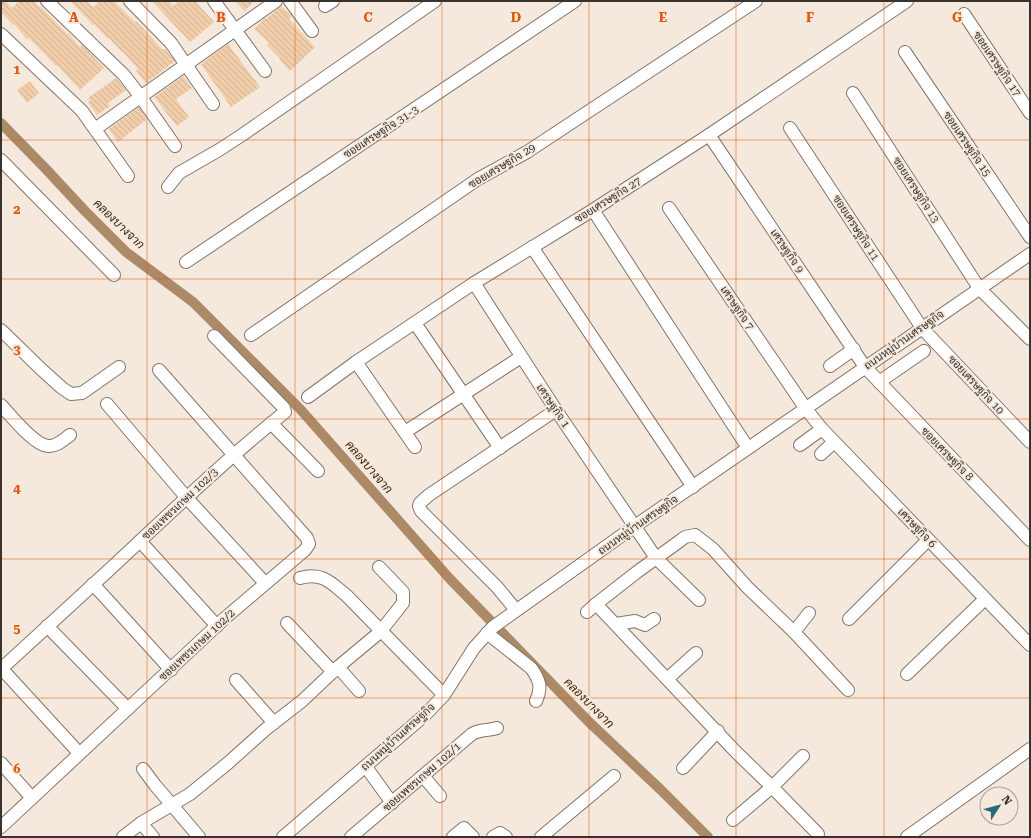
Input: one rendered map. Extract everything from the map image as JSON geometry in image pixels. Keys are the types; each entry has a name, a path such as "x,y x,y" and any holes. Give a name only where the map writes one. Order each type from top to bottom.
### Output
{"street":[{"path":"47,1 120,71 140,96 175,146"},
{"path":"130,1 171,43 213,104"},
{"path":"214,1 265,71"},
{"path":"95,129 276,1"},
{"path":"290,1 312,31"},
{"path":"168,187 179,173 242,135 435,1"},
{"name":"ซอยเศรษฐกิจ 31-3","path":"186,262 575,1"},
{"name":"ซอยเศรษฐกิจ 29","path":"251,334 478,179 527,152 756,1"},
{"name":"ซอยเศรษฐกิจ 27","path":"308,397 356,362 474,283 709,135 908,1"},
{"name":"ซอยเศรษฐกิจ 17","path":"964,14 1030,113"},
{"path":"1,34 82,111 128,176"},
{"name":"ซอยเศรษฐกิจ 15","path":"905,52 1030,237"},
{"name":"ซอยเศรษฐกิจ 13","path":"853,93 979,288 1030,339"},
{"name":"ซอยเศรษฐกิจ 11","path":"790,128 922,328"},
{"name":"เศรษฐกิจ 9","path":"709,135 865,367"},
{"path":"1,160 114,275"},
{"name":"เศรษฐกิจ 7","path":"669,208 806,409"},
{"path":"592,210 748,448"},
{"path":"532,246 693,487"},
{"name":"ถนนหมู่บ้านเศรษฐกิจ","path":"284,837 426,715 444,695 474,648 490,630 635,526 1030,254"},
{"name":"เศรษฐกิจ 1","path":"474,283 556,410 656,558 699,600"},
{"path":"415,323 500,448"},
{"name":"ซอยเศรษฐกิจ 10","path":"922,328 1030,442"},
{"path":"1,330 35,364 71,394 82,393 119,368"},
{"name":"ซอยเพชรเกษม 102/3","path":"1,668 186,497 271,423 286,412 284,408 214,336"},
{"path":"830,366 854,349"},
{"path":"879,382 924,351"},
{"path":"405,432 521,357"},
{"path":"356,362 416,447"},
{"name":"ซอยเศรษฐกิจ 8","path":"865,367 1030,540"},
{"path":"159,370 235,454"},
{"path":"107,404 186,497 265,583"},
{"path":"1,406 32,438 40,444 52,446 70,436"},
{"name":"เศรษฐกิจ 6","path":"806,409 834,442 1030,645"},
{"path":"512,613 497,587 421,511 419,506 420,503 429,495 556,410"},
{"path":"271,423 318,471"},
{"path":"800,445 822,429"},
{"path":"820,454 834,442"},
{"name":"ซอยเพชรเกษม 102/2","path":"1,827 217,626 305,550 309,544 307,538 235,454"},
{"path":"818,834 736,751 616,624 592,608 685,537 695,535 713,549 848,690"},
{"path":"849,619 928,540"},
{"path":"140,541 217,626"},
{"path":"123,837 141,823 190,794 302,701 380,632 403,603 403,592 379,567"},
{"path":"300,578 311,575 330,582 346,595 380,632 444,695"},
{"path":"93,584 171,670"},
{"path":"907,674 985,599"},
{"path":"794,632 809,613"},
{"path":"616,624 635,621 645,625 654,619"},
{"path":"288,623 359,691"},
{"path":"47,626 128,709"},
{"path":"490,630 516,658 524,663 537,677 540,689 536,701"},
{"path":"667,679 696,653"},
{"path":"1,668 79,753"},
{"path":"236,680 274,723"},
{"name":"ซอยเพชรเกษม 102/1","path":"352,837 472,734 477,731 497,728"},
{"path":"683,768 718,731"},
{"path":"907,837 1030,749"},
{"path":"733,820 772,787 803,756"},
{"path":"1,763 32,798"},
{"path":"366,767 392,803"},
{"path":"143,769 200,837"},
{"path":"423,776 440,796"},
{"path":"541,837 614,776"},
{"path":"141,823 153,837"},
{"path":"453,837 464,828 473,837"},
{"path":"493,837 500,833 506,837"}],"building":[{"path":"1,1 6,1 12,8 19,1 34,1 67,34 68,33 80,47 82,45 104,68 80,90 57,65 56,66 29,38 27,39 1,12"},
{"path":"70,1 87,1 93,7 100,1 114,1 135,22 136,21 163,50 165,49 175,61 146,83 136,71 138,69 122,51 94,24 93,25"},
{"path":"152,1 169,1 173,6 179,1 195,1 214,22 190,42"},
{"path":"235,1 254,1 245,11"},
{"path":"281,6 292,16 289,19 315,47 290,71 267,45 269,43 254,29 265,18 266,19"},
{"path":"228,44 260,87 231,107 201,64"},
{"path":"183,76 192,88 176,99 189,117 177,126 154,97"},
{"path":"116,78 126,90 108,103 110,106 97,115 88,102 90,101 88,98"},
{"path":"30,81 39,93 27,103 17,90"},
{"path":"139,107 147,119 118,142 109,129"}],"waterway":[{"name":"คลองบางจาก","path":"1,123 126,252 193,302 301,410 450,579 589,722 708,837"}]}
